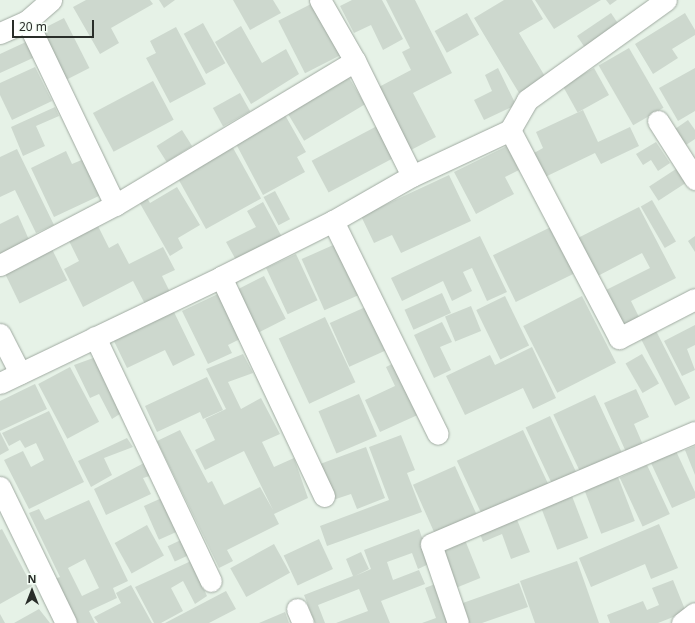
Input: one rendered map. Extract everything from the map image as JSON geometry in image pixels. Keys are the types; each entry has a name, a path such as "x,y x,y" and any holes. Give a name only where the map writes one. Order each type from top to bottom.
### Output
{"street":[{"path":"0,33 27,21 50,0"},
{"path":"0,383 221,277 333,221 412,176 510,130 527,100 666,0"},
{"path":"323,1 355,61 412,176"},
{"path":"27,21 115,205"},
{"path":"0,265 115,205 355,61"},
{"path":"658,121 695,179"},
{"path":"510,130 619,338 695,300"},
{"path":"333,221 438,434"},
{"path":"221,277 324,496"},
{"path":"0,334 20,373"},
{"path":"95,337 211,581"},
{"path":"458,623 431,544 695,432"},
{"path":"0,487 66,623"},
{"path":"682,623 695,614"}],"building":[{"path":"86,0 150,0 153,4 111,28 119,43 100,54 73,7"},
{"path":"159,0 175,0 164,8"},
{"path":"233,0 273,0 281,13 250,30"},
{"path":"352,0 382,0 403,39 383,50 371,25 354,33 340,6"},
{"path":"386,0 415,0 452,73 413,93 436,137 409,151 377,88 411,70 402,52 410,48"},
{"path":"504,0 532,0 543,19 519,33 546,78 519,93 474,18"},
{"path":"535,0 601,0 554,29"},
{"path":"606,0 617,0 610,5"},
{"path":"313,3 340,56 305,73 278,21"},
{"path":"467,13 479,35 447,53 435,31"},
{"path":"611,13 621,28 587,51 577,36"},
{"path":"685,13 695,30 695,35 672,49 678,58 653,74 635,44"},
{"path":"64,18 89,68 65,80 40,30"},
{"path":"203,23 225,63 206,74 184,34"},
{"path":"241,26 262,63 286,49 299,74 251,104 215,42"},
{"path":"176,27 206,84 170,103 146,58 156,53 150,41"},
{"path":"28,41 35,57 0,73 0,54"},
{"path":"629,48 664,108 633,125 599,66"},
{"path":"35,67 52,101 12,120 0,95 0,83"},
{"path":"498,68 516,105 484,120 474,100 492,91 485,75"},
{"path":"594,68 609,95 578,113 563,85"},
{"path":"695,68 695,111 678,121 659,88"},
{"path":"348,76 365,104 304,141 287,113"},
{"path":"153,81 174,120 114,152 93,113"},
{"path":"240,93 250,111 223,126 213,108"},
{"path":"55,107 59,116 36,126 45,146 23,156 11,127"},
{"path":"583,110 598,142 630,127 639,146 601,164 595,153 545,177 534,153 543,148 536,132"},
{"path":"285,115 306,152 297,157 305,172 263,195 235,142"},
{"path":"688,120 695,130 695,139 686,145 675,129"},
{"path":"377,126 394,158 329,193 312,161"},
{"path":"182,130 192,146 167,162 157,146"},
{"path":"656,142 670,163 658,171 651,160 643,165 636,154"},
{"path":"232,146 261,198 206,229 177,177"},
{"path":"507,146 519,170 505,177 514,194 476,214 454,172"},
{"path":"17,149 54,225 36,233 15,190 0,197 0,157"},
{"path":"66,151 72,164 84,159 101,195 54,217 31,168"},
{"path":"676,169 685,183 658,201 649,186"},
{"path":"449,175 471,221 401,253 392,235 374,243 361,216"},
{"path":"177,187 200,225 178,238 183,248 170,256 138,200 146,196 150,203"},
{"path":"275,191 290,219 279,225 264,197"},
{"path":"652,200 676,242 665,248 641,206"},
{"path":"263,202 282,237 236,260 226,242 256,227 247,211"},
{"path":"639,207 676,278 631,301 640,319 623,328 604,291 650,268 642,253 590,280 570,242"},
{"path":"18,215 30,242 0,256 0,224"},
{"path":"97,224 109,248 118,243 129,264 163,247 175,270 162,276 171,294 146,306 133,281 83,307 64,269 79,261 68,239"},
{"path":"555,225 578,272 516,302 493,255"},
{"path":"480,236 507,292 487,301 472,268 463,272 472,291 452,301 443,281 402,301 391,278"},
{"path":"695,236 695,252 688,241"},
{"path":"340,242 363,293 324,310 302,259"},
{"path":"51,247 67,280 20,303 3,270"},
{"path":"296,254 318,300 288,314 266,268"},
{"path":"264,276 286,319 258,333 236,290"},
{"path":"220,293 242,338 228,345 232,353 208,364 182,311"},
{"path":"442,293 451,313 413,330 405,310"},
{"path":"505,296 529,345 500,359 476,310"},
{"path":"582,296 616,363 557,393 523,326"},
{"path":"370,305 390,349 349,367 330,323"},
{"path":"471,306 481,331 455,342 445,316"},
{"path":"173,310 195,355 173,366 165,350 127,368 113,339"},
{"path":"325,317 355,382 309,404 279,339"},
{"path":"442,322 452,342 440,347 451,370 434,378 414,335"},
{"path":"653,325 690,398 675,406 638,333"},
{"path":"695,325 695,345 687,349 695,370 682,376 664,341"},
{"path":"532,347 556,398 533,409 523,388 465,415 446,376 490,355 495,365"},
{"path":"243,354 253,373 228,382 241,409 261,398 280,434 262,442 274,467 294,458 308,498 274,514 279,524 227,550 233,561 219,568 157,441 180,430 208,483 212,481 224,505 260,487 273,510 244,451 205,470 195,450 215,440 205,419 226,409 206,369"},
{"path":"642,354 659,383 643,393 626,364"},
{"path":"96,357 126,410 112,419 99,394 90,398 74,365"},
{"path":"398,361 422,413 380,432 365,400 395,386 386,367"},
{"path":"70,367 99,422 67,439 38,384"},
{"path":"207,377 223,410 203,419 200,412 157,432 145,406"},
{"path":"35,384 47,409 0,431 0,401"},
{"path":"636,389 649,417 634,424 643,445 626,452 604,403"},
{"path":"359,394 377,436 336,454 318,411"},
{"path":"595,395 622,452 580,472 553,414"},
{"path":"49,411 84,482 29,509 4,460 23,451 31,467 44,460 36,443 25,448 20,440 9,446 2,433"},
{"path":"550,416 576,472 552,484 526,427"},
{"path":"523,430 550,487 483,518 457,461"},
{"path":"0,432 9,450 0,455"},
{"path":"401,435 415,470 407,473 422,512 327,546 320,526 389,500 369,447"},
{"path":"127,438 133,447 104,458 112,475 91,487 78,461"},
{"path":"695,446 695,475 685,450"},
{"path":"366,447 385,498 357,509 351,494 333,500 320,464"},
{"path":"676,451 695,492 695,498 672,508 651,463"},
{"path":"144,463 153,475 143,478 151,494 106,515 94,489"},
{"path":"647,465 670,514 643,527 620,478"},
{"path":"455,466 477,515 435,534 413,485"},
{"path":"618,477 635,521 601,534 584,490"},
{"path":"572,496 588,538 557,550 541,508"},
{"path":"164,497 179,531 159,540 144,506"},
{"path":"89,500 128,581 113,588 117,598 89,611 95,623 76,623 55,579 60,577 29,513 39,509 45,520","holes":["85,559 99,588 82,596 68,568"]},
{"path":"516,517 530,552 511,559 502,534 483,542 479,531"},
{"path":"659,524 678,568 651,579 645,564 591,587 579,558"},
{"path":"147,525 164,556 132,574 115,543"},
{"path":"2,529 32,586 0,604 0,530"},
{"path":"419,529 431,563 418,569 412,553 387,562 393,580 419,570 425,584 381,601 390,623 336,623 368,611 359,589 318,605 325,623 315,623 304,595 353,576 346,559 361,552 369,569 355,576 371,569 364,550"},
{"path":"183,539 190,554 175,562 168,546"},
{"path":"319,539 333,569 298,585 284,555"},
{"path":"465,540 480,578 453,589 437,551"},
{"path":"274,544 290,573 246,597 230,568"},
{"path":"191,561 207,596 195,604 183,581 171,588 183,611 161,623 154,623 135,587"},
{"path":"577,561 599,623 535,623 520,581"},
{"path":"673,580 686,612 658,623 610,623 607,615 643,601 647,610 659,605 652,588"},
{"path":"440,582 456,623 422,623 436,618 425,588"},
{"path":"519,583 528,607 482,623 466,623 460,604"},
{"path":"131,585 152,623 98,623 94,617 121,603 116,593"},
{"path":"226,591 236,609 209,623 165,623"},
{"path":"39,609 50,623 14,623"},
{"path":"285,612 289,623 259,623"},
{"path":"0,614 5,623 0,623"}]}
